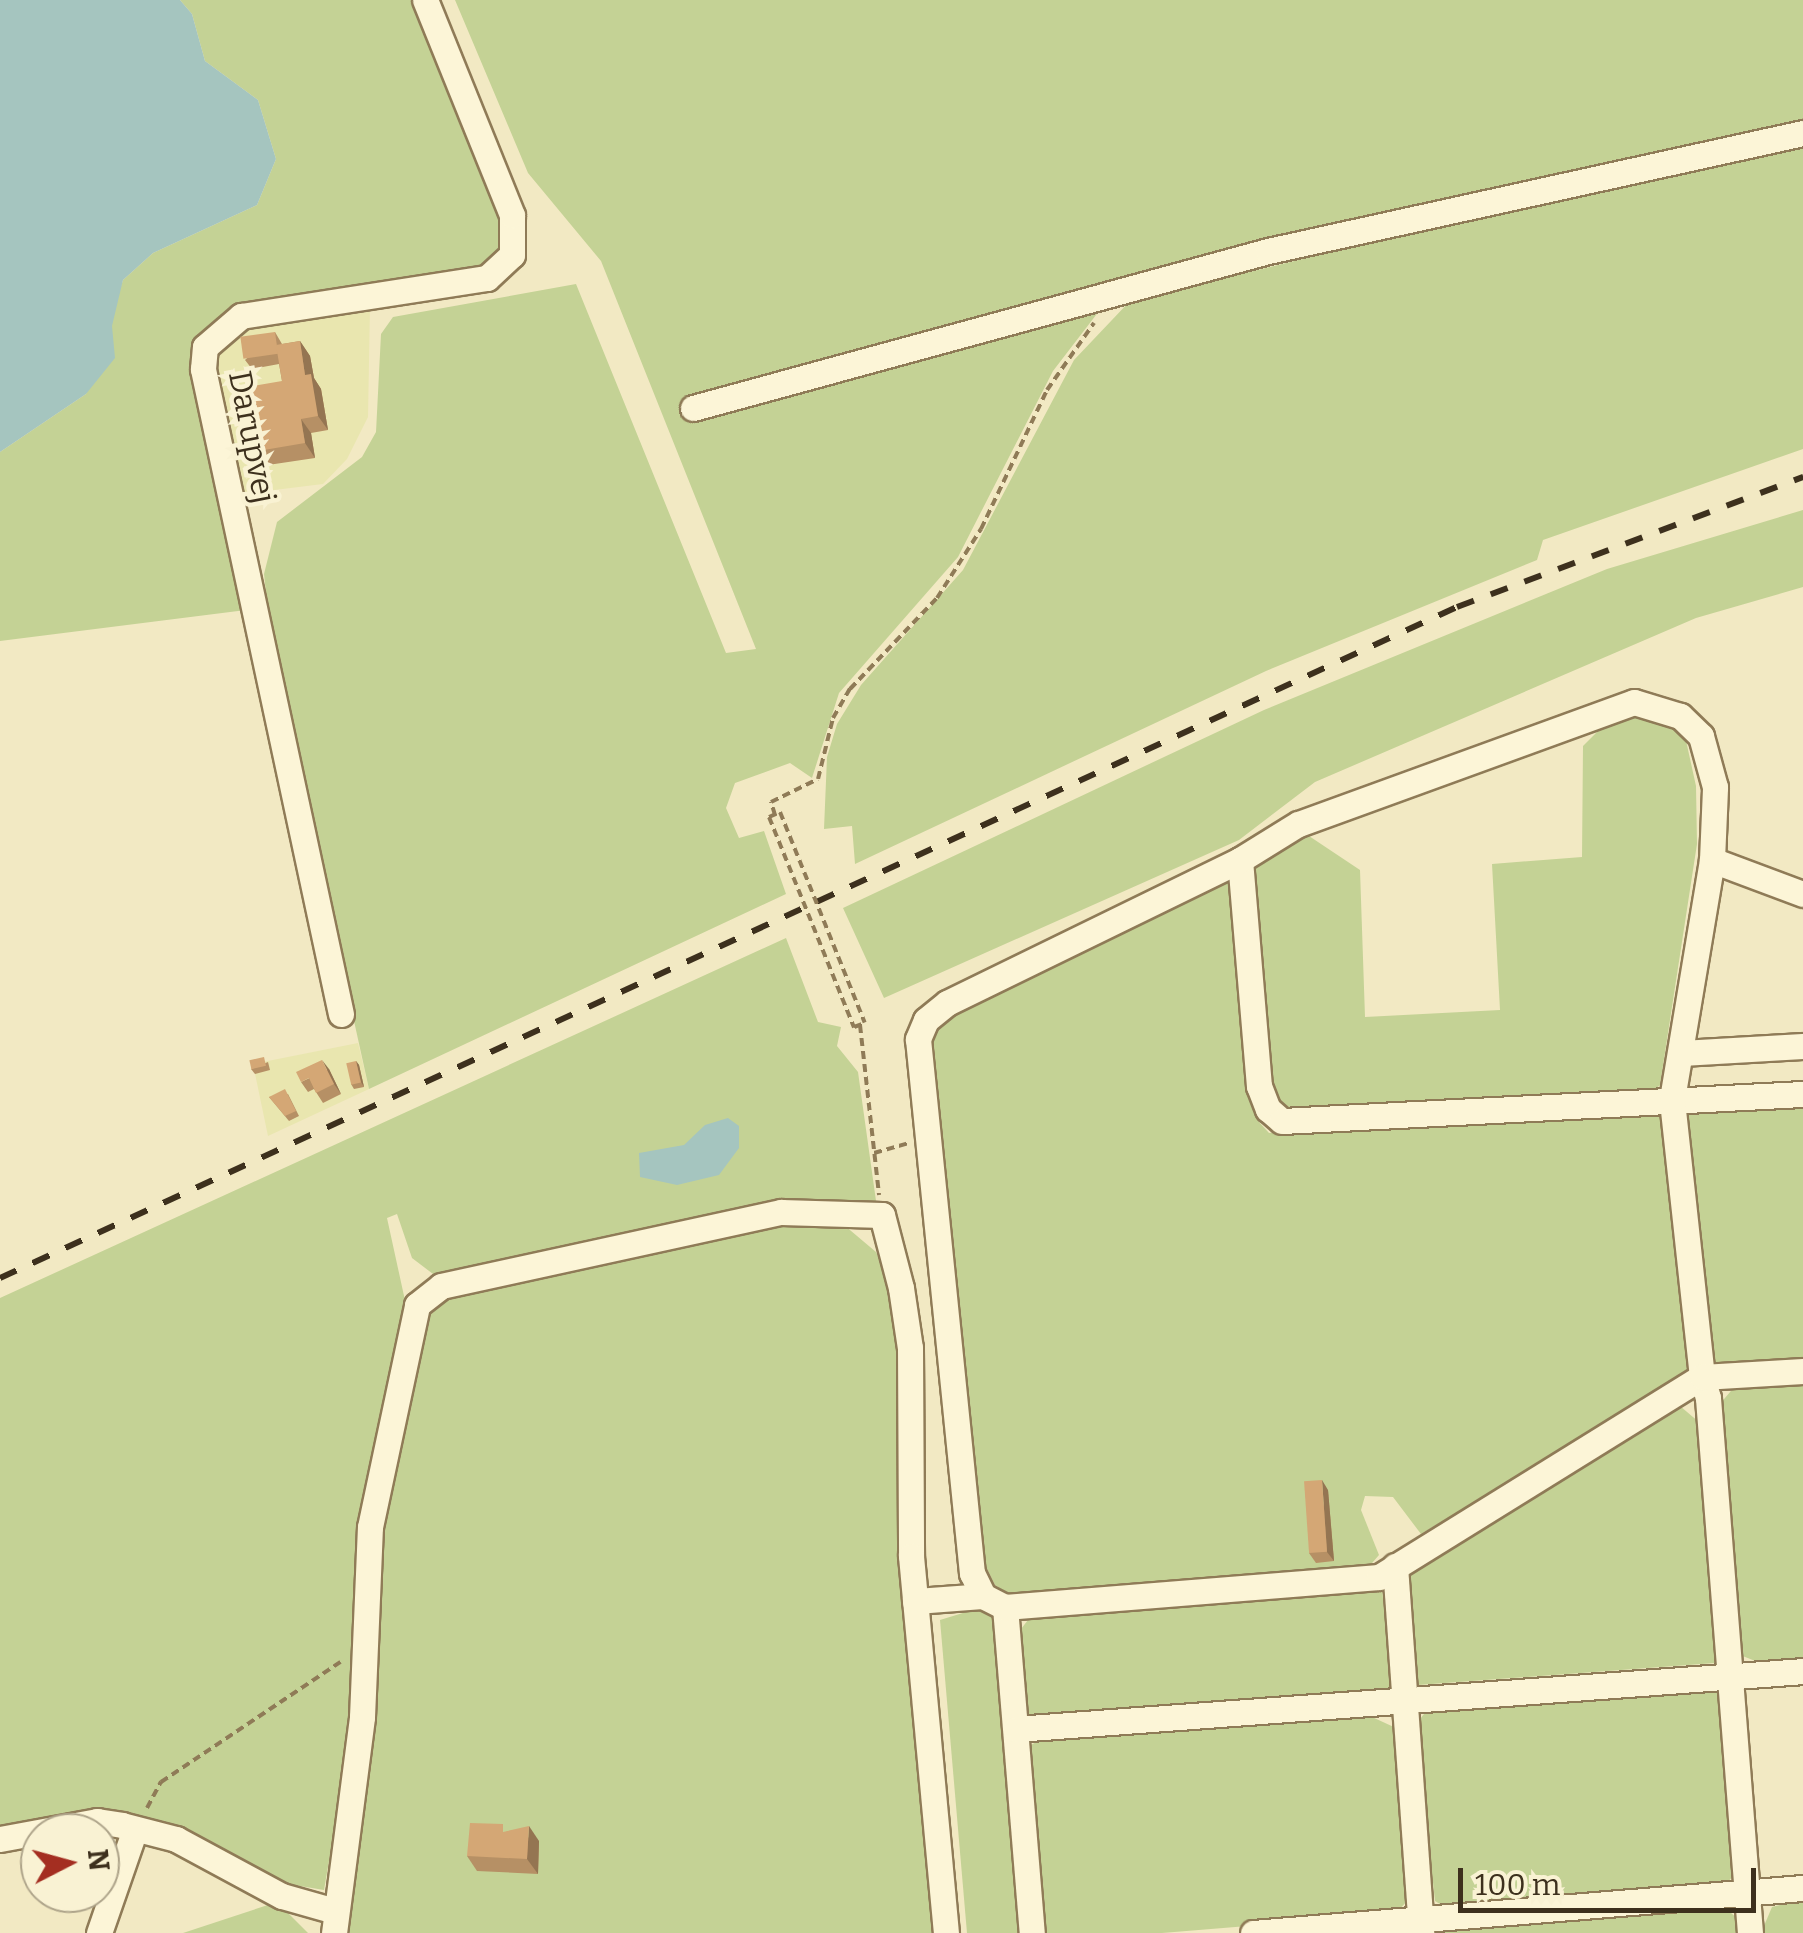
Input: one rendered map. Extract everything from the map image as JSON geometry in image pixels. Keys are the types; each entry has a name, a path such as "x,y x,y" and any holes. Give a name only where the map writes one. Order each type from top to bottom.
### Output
{"lane":[{"name":"Darupvej","path":"341,1014 207,388 205,347 241,316 487,278 512,254 512,215 425,0"},
{"path":"694,408 1268,251 1803,132"},
{"path":"1032,1933 1016,1729 994,1601 972,1573 918,1039 926,1020 947,1002 1240,860 1298,824 1634,702 1680,716 1701,736 1715,787 1712,860 1672,1099 1702,1377 1750,1933"},
{"path":"1240,860 1259,1086 1268,1109 1282,1121 1803,1094"},
{"path":"1712,860 1803,894"},
{"path":"1681,1053 1803,1046"},
{"path":"0,1839 97,1821 176,1839 334,1922 364,1658 370,1527 417,1305 428,1292 761,1215 882,1215 910,1348 915,1601 946,1933"},
{"path":"915,1601 994,1601 1378,1577 1702,1377 1803,1372"},
{"path":"1395,1566 1421,1926"},
{"path":"1016,1729 1803,1671"},
{"path":"99,1933 135,1829"},
{"path":"1253,1933 1421,1926 1803,1888"}],"path":[{"path":"882,1215 860,1025 771,802 818,779 833,718 850,689 937,598 982,529 1047,390 1120,293"},
{"path":"774,815 860,1025"},
{"path":"874,1152 928,1137"},
{"path":"135,1829 161,1782 343,1660 364,1658"}],"shaded area":[{"path":"370,307 368,417 347,459 323,484 241,494 213,357 245,326"},
{"path":"358,1043 369,1089 268,1136 253,1064"}],"green space":[{"path":"180,0 422,0 512,215 505,253 484,269 209,329 246,610 0,641 0,452 86,394 123,280 153,253 257,205 276,159 258,100 205,61 192,14"},
{"path":"455,0 1803,0 1803,123 1106,302 1053,371 958,557 839,693 812,778 790,763 735,783 726,808 739,838 764,831 786,894 369,1089 272,649 264,574 277,522 362,457 376,432 381,334 393,317 576,284 726,653 756,649 601,261 528,173"},
{"path":"1803,137 1803,449 1543,540 1537,560 1266,671 855,864 852,826 824,829 827,757 837,724 861,685 963,570 1074,360 1130,301"},
{"path":"1803,510 1803,587 1696,618 1315,782 1239,840 884,998 843,908 1264,710 1607,569"},
{"path":"1638,711 1663,718 1685,736 1696,786 1697,844 1660,1085 1651,1093 1293,1112 1282,1106 1270,1089 1251,900 1253,860 1303,832 1360,870 1365,1017 1500,1010 1492,864 1582,857 1583,746 1608,721"},
{"path":"1228,880 1235,886 1259,1122 1269,1133 1643,1108 1660,1114 1688,1368 1682,1378 1421,1534 1393,1497 1365,1496 1361,1510 1379,1555 1366,1570 1007,1593 995,1585 982,1559 928,1067 932,1039 946,1013"},
{"path":"786,938 818,1022 841,1027 837,1046 858,1072 877,1208 437,1277 412,1258 397,1214 387,1218 406,1305 358,1692 324,1890 270,1881 176,1828 140,1816 20,1813 20,1831 0,1833 0,1298"},
{"path":"1803,1102 1803,1360 1713,1366 1684,1123 1688,1110"},
{"path":"782,1220 844,1225 876,1252 895,1289 937,1933 343,1933 380,1503 397,1460 423,1320 439,1300 464,1288"},
{"path":"1803,1380 1803,1663 1763,1664 1740,1655 1719,1405 1736,1385"},
{"path":"1680,1406 1700,1423 1720,1653 1715,1663 1418,1685 1410,1572"},
{"path":"1382,1588 1392,1692 1031,1718 1025,1713 1018,1633 1031,1616"},
{"path":"979,1608 997,1613 1022,1933 967,1933 940,1620"},
{"path":"1710,1689 1720,1693 1735,1874 1725,1885 1445,1907 1435,1901 1416,1724 1428,1709"},
{"path":"1372,1717 1396,1728 1410,1898 1395,1914 1162,1933 1042,1933 1029,1746 1042,1739"},
{"path":"1803,1899 1803,1933 1761,1933 1772,1907"},
{"path":"277,1902 308,1933 183,1933"},
{"path":"1722,1905 1739,1920 1740,1933 1440,1933 1446,1926"}],"water":[{"path":"0,0 180,0 192,14 205,61 258,100 276,159 257,205 153,253 123,280 112,326 115,358 86,394 0,452"},
{"path":"728,1118 739,1126 739,1148 719,1175 677,1185 640,1177 639,1153 684,1145 705,1125"}],"building":[{"path":"275,332 278,354 243,359 240,337"},
{"path":"300,341 305,375 311,374 318,416 301,419 305,443 258,451 247,387 282,381 276,345"},
{"path":"264,1057 266,1066 251,1069 249,1060"},
{"path":"322,1060 334,1084 316,1093 309,1078 301,1082 296,1072"},
{"path":"356,1061 361,1082 351,1085 346,1063"},
{"path":"285,1089 296,1111 285,1116 269,1097"},
{"path":"1322,1480 1327,1552 1309,1553 1304,1481"},
{"path":"470,1823 503,1824 503,1832 529,1826 527,1859 467,1856"}],"railway":[{"path":"0,1278 1457,607 1803,477"}]}
